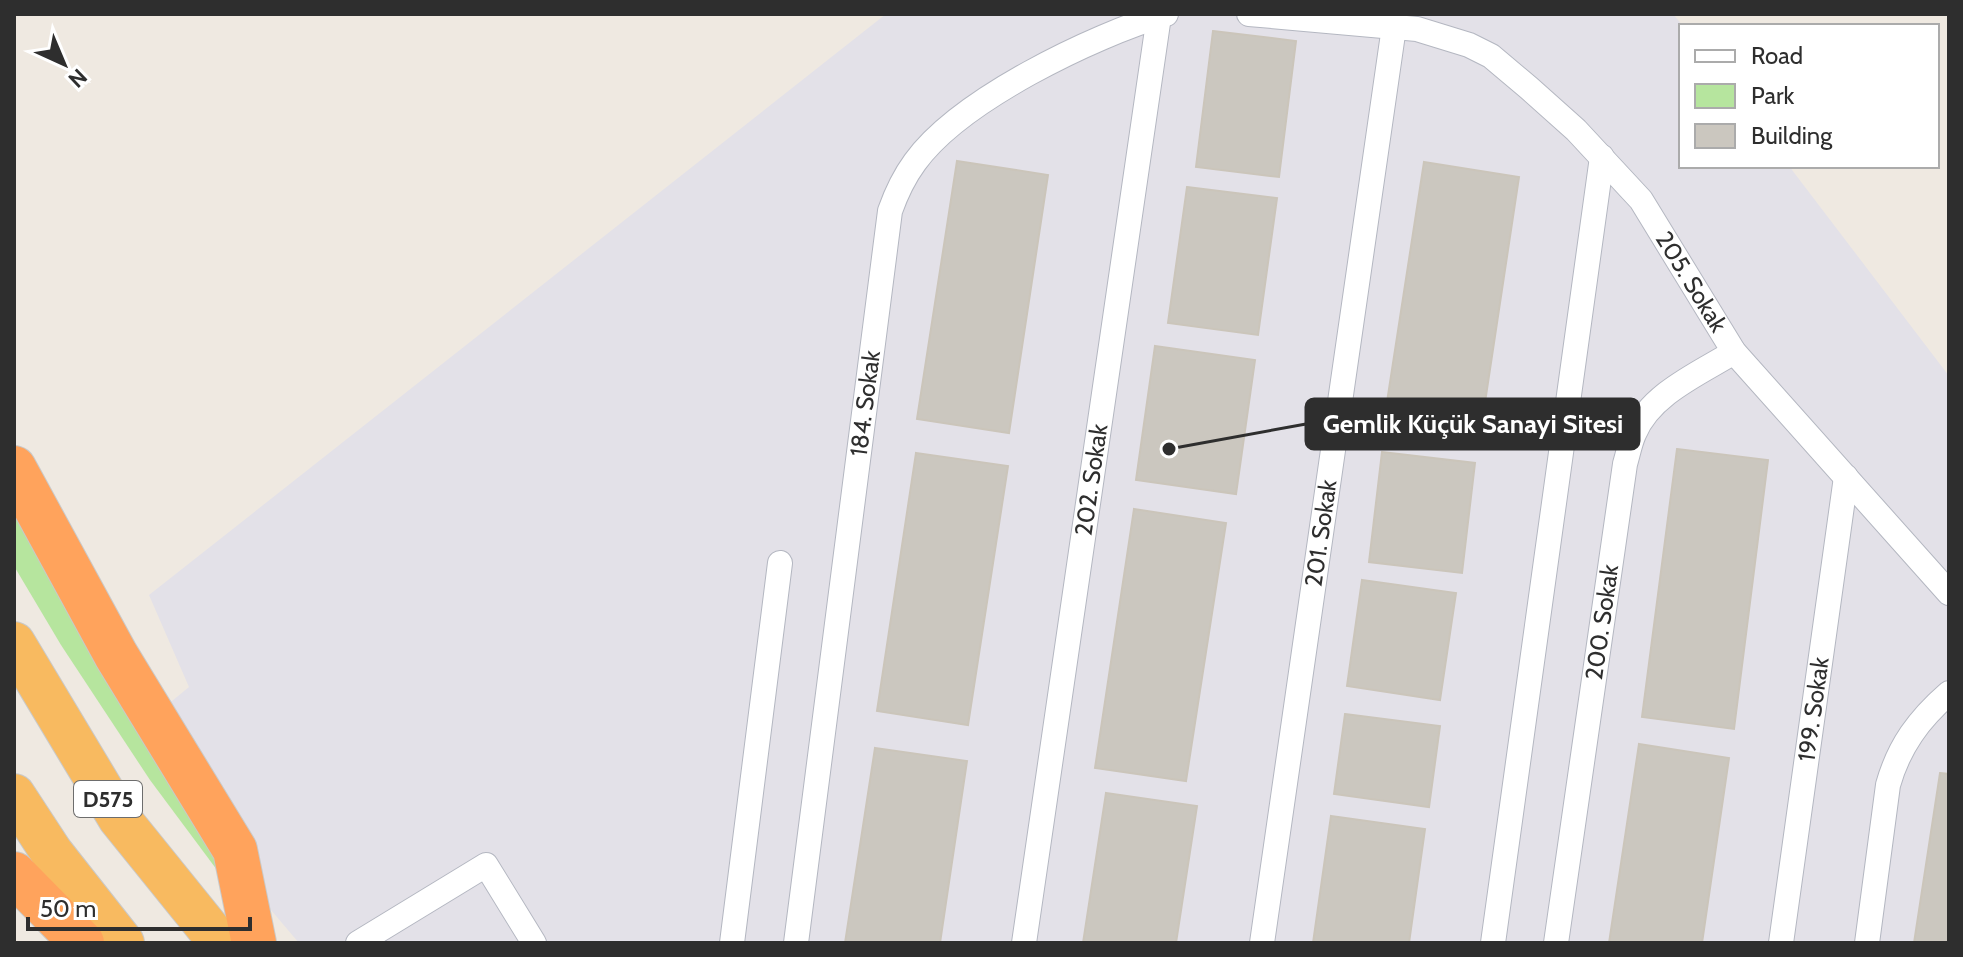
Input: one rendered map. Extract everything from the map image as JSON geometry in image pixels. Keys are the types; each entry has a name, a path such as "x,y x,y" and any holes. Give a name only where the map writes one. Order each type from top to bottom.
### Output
{"highway":[{"path":"14,468 116,655 235,850 254,943"},
{"name":"D575","path":"14,643 119,818 220,943"},
{"path":"14,795 52,853 123,943"},
{"path":"14,874 82,943"}],"street":[{"path":"1249,14 1394,27"},
{"name":"184. Sokak","path":"796,943 890,211 895,195 914,162 930,144 979,106 1058,58 1162,15"},
{"name":"202. Sokak","path":"1024,943 1162,15"},
{"name":"205. Sokak","path":"1394,27 1417,29 1445,37 1491,56 1576,130 1641,200 1734,352 1949,593"},
{"name":"201. Sokak","path":"1262,943 1394,27"},
{"path":"1493,943 1602,157"},
{"name":"200. Sokak","path":"1556,943 1625,464 1634,433 1645,414 1665,395 1734,352"},
{"name":"199. Sokak","path":"1781,943 1846,477"},
{"path":"732,943 780,563"},
{"path":"1867,943 1888,785 1895,762 1918,723 1949,693"},
{"path":"358,943 486,865 534,943"}],"shaded area":[{"path":"886,14 1673,14 1681,24 1679,168 1791,168 1949,376 1949,943 299,943 126,739 189,687 149,595"}],"green space":[{"path":"14,501 182,782 223,878 150,780 61,645 14,566"}],"building":[{"path":"1213,31 1296,41 1279,177 1196,167"},
{"path":"957,161 1048,175 1009,433 917,419"},
{"path":"1424,162 1519,177 1479,442 1383,428"},
{"path":"1187,187 1277,198 1258,335 1168,323"},
{"path":"1155,346 1255,360 1236,494 1136,480"},
{"path":"1677,449 1768,460 1734,729 1642,717"},
{"path":"1382,452 1475,463 1462,573 1369,562"},
{"path":"916,453 1008,466 968,725 877,711"},
{"path":"1134,509 1226,523 1186,781 1095,768"},
{"path":"1362,580 1456,593 1440,700 1347,686"},
{"path":"1345,714 1440,726 1429,807 1334,794"},
{"path":"1639,744 1729,758 1702,943 1609,943"},
{"path":"875,748 967,761 940,943 845,943"},
{"path":"1940,773 1949,774 1949,943 1914,943"},
{"path":"1106,793 1197,806 1176,943 1083,943"},
{"path":"1331,816 1425,829 1409,943 1313,943"}],"place":[{"name":"Gemlik Küçük Sanayi Sitesi","path":"1169,449"}]}
